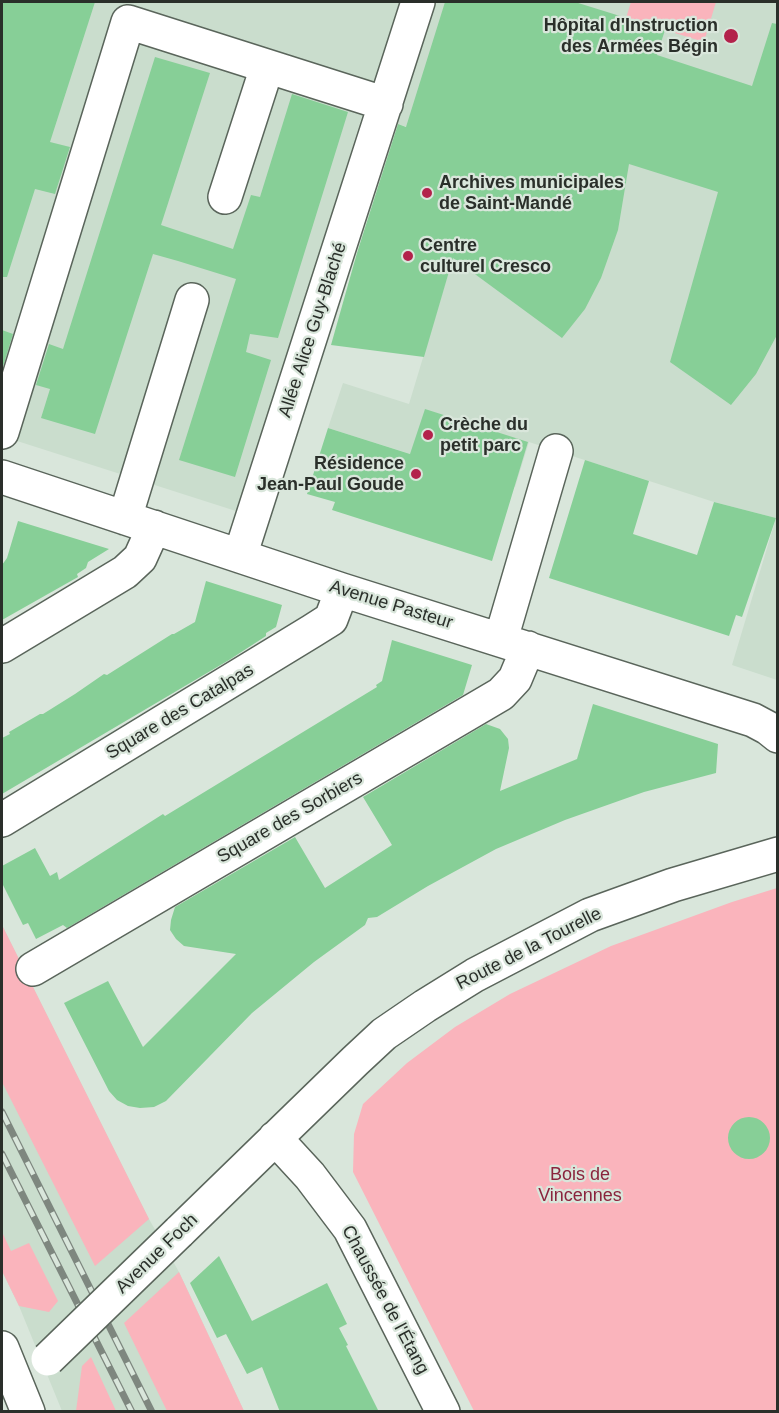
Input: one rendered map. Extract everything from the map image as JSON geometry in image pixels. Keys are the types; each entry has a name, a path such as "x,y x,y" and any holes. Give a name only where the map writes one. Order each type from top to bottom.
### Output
{"street":[{"name":"Allée Alice Guy-Blaché","path":"240,556 418,2"},
{"path":"3,425 131,12 267,67 386,104"},
{"path":"225,197 267,67"},
{"path":"2,646 125,572 140,558 140,523 192,300"},
{"name":"Square des Sorbiers","path":"33,969 501,694 515,679 514,643 556,451"},
{"name":"Avenue Pasteur","path":"2,477 342,590 753,720 777,736"},
{"name":"Square des Catalpas","path":"2,820 331,619 342,590"},
{"name":"Route de la Tourelle","path":"313,1102 384,1034 475,975 590,915 673,885 777,854"},
{"name":"Avenue Foch","path":"16,1402 48,1359 313,1102"},
{"name":"Chaussée de l'Étang","path":"275,1138 310,1176 350,1229 443,1412"},
{"path":"2,1348 16,1402"}],"shaded area":[{"path":"2,2 777,2 777,680 732,665 776,518 714,502 529,442 515,487 328,428 343,383 409,404 485,152 395,123 362,116 239,512 14,440 2,405"},
{"path":"2,925 149,1219 179,1272 244,1411 62,1411 19,1306 2,1271"}],"green space":[{"path":"631,2 716,2 704,42 626,18"},
{"name":"Bois de Vincennes","path":"777,888 777,1411 474,1411 353,1172 354,1134 363,1104 407,1063 455,1027 510,994 611,946"},
{"path":"2,925 149,1219 95,1266 2,1082"},
{"path":"2,1232 11,1251 29,1243 58,1301 49,1312 19,1306 2,1271"},
{"path":"179,1272 244,1411 167,1411 124,1323"},
{"path":"91,1357 116,1411 76,1411 82,1366"}],"building":[{"path":"2,2 95,2 50,142 70,147 55,194 35,189 7,277 2,277"},
{"path":"445,2 575,2 665,30 657,55 752,86 772,23 777,24 777,335 756,374 731,405 670,362 718,192 629,164 618,230 601,278 585,309 562,338 453,258 424,357 331,345 357,253 398,124 406,127"},
{"path":"155,57 210,73 161,225 233,249 251,195 260,197 292,94 348,112 278,338 250,334 246,352 271,360 235,477 179,460 236,279 178,261 153,254 95,434 41,418 50,389 36,385 49,344 63,349"},
{"path":"2,330 13,334 2,370"},
{"name":"Résidence Jean-Paul Goude","path":"425,409 528,442 492,561 332,510 335,502 307,494 328,428 410,454"},
{"path":"585,460 649,481 633,534 697,555 714,502 776,518 742,617 736,615 729,636 549,578"},
{"path":"18,521 109,549 88,562 86,568 77,574 78,577 2,620 2,565 7,558"},
{"path":"206,581 282,605 276,627 229,660 2,794 2,738 104,674 107,675 195,622"},
{"path":"392,640 472,665 463,695 67,928 63,925 36,939 28,923 23,925 2,883 2,866 35,848 50,876 57,872 59,880 163,814 165,816 377,687 376,685 382,681"},
{"path":"593,704 718,744 716,773 644,792 565,820 496,849 377,917 368,918 365,925 314,962 252,1013 166,1101 154,1107 128,1106 117,1100 109,1091 64,1003 108,981 143,1047 236,954 184,946 170,930 175,907 295,837 325,888 392,845 363,797 486,724 500,729 508,739 509,748 500,791 577,759"},
{"path":"749,1117 764,1123 770,1138 764,1153 749,1159 734,1153 728,1138 734,1123"},
{"path":"219,1256 252,1321 327,1283 347,1324 339,1328 348,1345 346,1346 379,1412 280,1412 262,1367 247,1374 226,1334 217,1338 190,1283"}],"railway":[{"path":"2,1112 152,1412"},
{"path":"2,1154 132,1412"}],"place":[{"name":"Hôpital d'Instruction des Armées Bégin","path":"731,36"},
{"name":"Archives municipales de Saint-Mandé","path":"427,193"},
{"name":"Centre culturel Cresco","path":"408,256"},
{"name":"Crèche du petit parc","path":"428,435"},
{"name":"Résidence Jean-Paul Goude","path":"416,474"}]}
